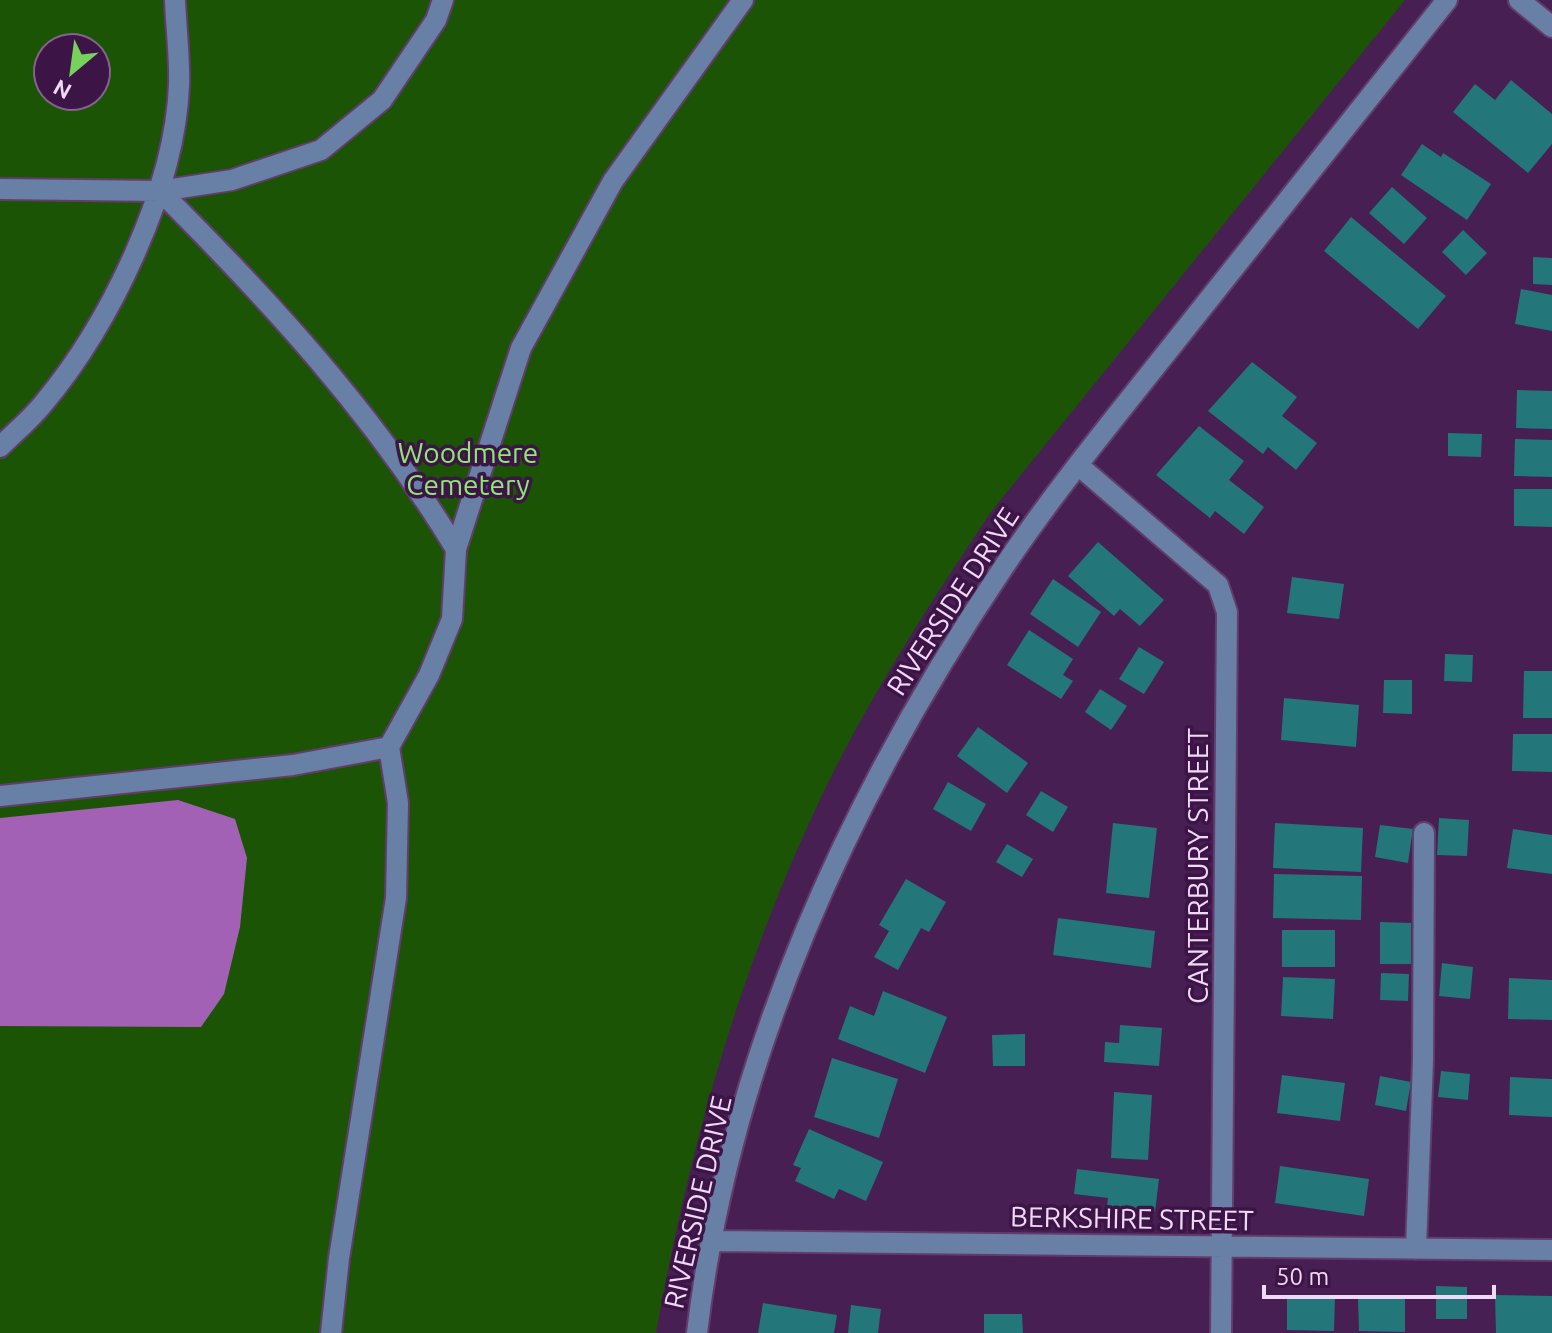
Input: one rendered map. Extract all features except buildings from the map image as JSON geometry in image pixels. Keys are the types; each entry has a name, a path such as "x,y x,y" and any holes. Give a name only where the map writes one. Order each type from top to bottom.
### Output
{"street":[{"path":"0,447 43,405 83,349 131,260 160,191 170,151 179,85 175,0"},
{"path":"0,189 160,191 232,180 321,150 382,100 436,20 443,0"},
{"path":"331,1333 339,1258 396,898 398,803 389,747 429,675 452,619 456,549 521,348 613,181 743,0"},
{"name":"RIVERSIDE DRIVE","path":"697,1333 712,1241 738,1130 767,1037 843,848 890,754 948,653 1007,562 1078,465 1447,0"},
{"path":"1519,0 1552,27"},
{"path":"160,191 308,344 384,441 456,549"},
{"name":"CANTERBURY STREET","path":"1078,465 1218,585 1227,612 1221,1333"},
{"path":"0,796 293,765 389,747"},
{"path":"1416,1249 1423,1060 1424,833"},
{"name":"BERKSHIRE STREET","path":"712,1241 1552,1250"}],"green space":[{"name":"Woodmere Cemetery","path":"0,0 1405,0 991,512 872,700 805,833 749,971 686,1186 656,1333 0,1333"}],"shaded area":[{"path":"178,800 235,819 247,858 240,927 224,994 201,1027 0,1026 0,818"}]}
